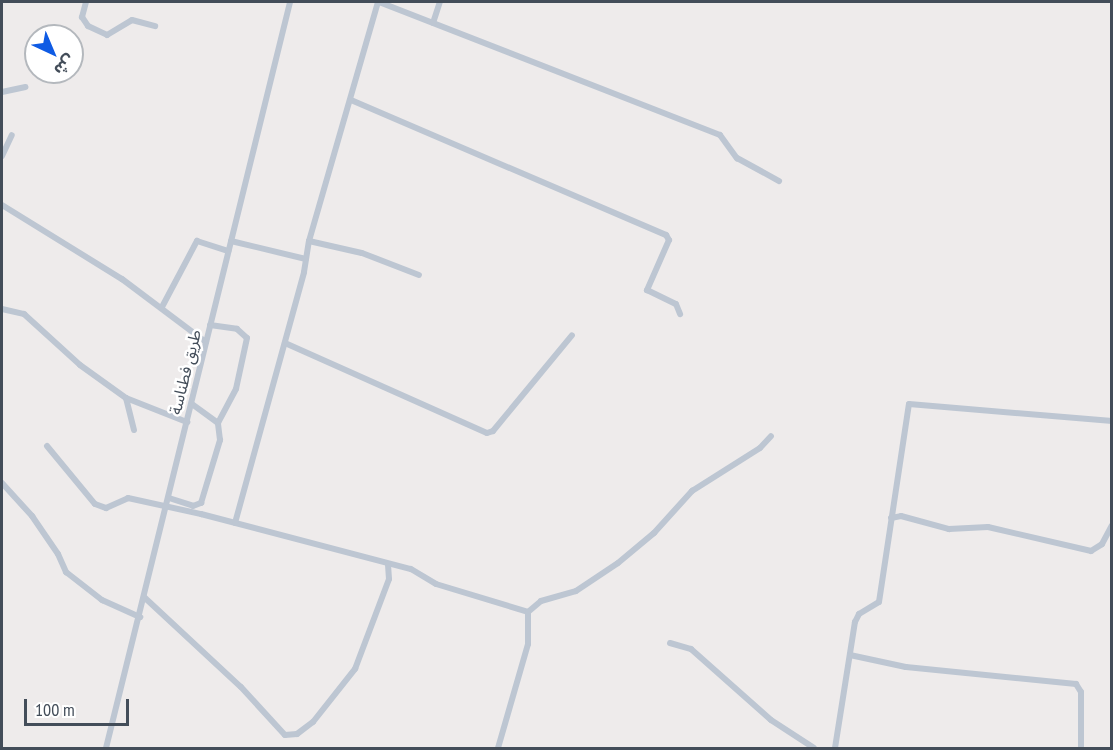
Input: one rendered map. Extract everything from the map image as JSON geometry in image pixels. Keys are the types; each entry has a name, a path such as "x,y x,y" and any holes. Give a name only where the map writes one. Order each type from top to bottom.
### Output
{"street":[{"path":"86,2 82,17 88,26 107,35 132,20 155,27"},
{"name":"طريق فطناسة","path":"106,748 290,2"},
{"path":"235,523 285,343 309,241 378,2 720,135 737,158 779,181"},
{"path":"433,23 440,2"},
{"path":"2,92 25,87"},
{"path":"351,100 666,235 669,240 647,290 676,304 680,314"},
{"path":"2,156 12,135"},
{"path":"2,205 162,307 206,342"},
{"path":"162,307 197,241 228,251"},
{"path":"231,241 306,259"},
{"path":"309,241 362,253 419,275"},
{"path":"2,309 24,314 80,365 126,398 187,422"},
{"path":"169,498 193,506 201,503 220,440 218,423 236,389 248,338 237,329 210,325"},
{"path":"285,343 488,433 493,431 572,335"},
{"path":"126,398 134,430"},
{"path":"835,748 856,618 879,603 905,416 911,403 1112,421"},
{"path":"192,404 218,423"},
{"path":"498,748 528,644 528,612 541,601 568,596 618,564 654,533 692,491 751,454 771,436"},
{"path":"47,446 95,504 106,508 128,498 235,523 411,569 436,584 528,612"},
{"path":"2,483 32,516 66,572 102,600 140,617"},
{"path":"891,518 901,516 949,529 988,527 1091,551 1102,544 1112,525"},
{"path":"144,597 241,687 285,735 297,734 313,722 355,669 389,579 388,564"},
{"path":"670,643 691,650 771,720 814,748"},
{"path":"850,655 906,667 1076,684 1081,692 1081,748"}]}
